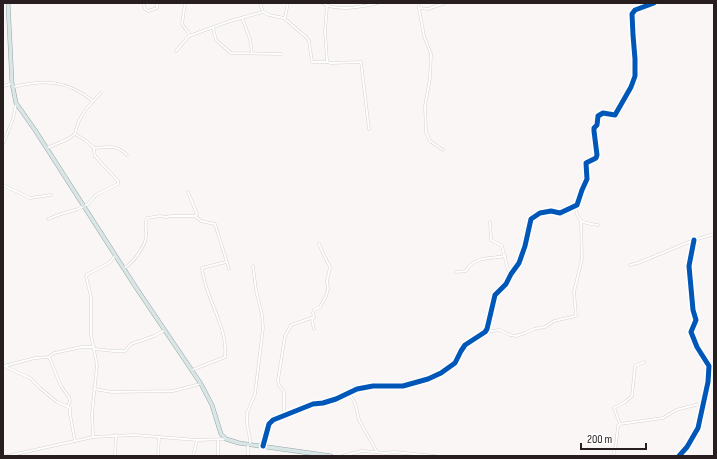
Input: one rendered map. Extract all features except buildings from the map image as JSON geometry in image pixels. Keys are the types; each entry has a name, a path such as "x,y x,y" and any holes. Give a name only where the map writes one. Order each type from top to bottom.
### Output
{"main road":[{"path":"8,3 12,87 16,103 47,148 164,330 201,384 212,405 221,434 226,439 249,444 331,456"}],"street":[{"path":"143,3 145,9 148,11 158,8 157,3"},
{"path":"185,3 182,24 189,36"},
{"path":"260,3 263,12"},
{"path":"284,18 288,3"},
{"path":"322,3 327,6 353,8 378,3"},
{"path":"418,3 424,36 431,54 430,78 425,106 426,132 430,141 443,150"},
{"path":"420,8 428,9 445,3"},
{"path":"485,332 488,327 494,297 506,284 518,264 525,246 531,219 540,213 551,211 560,213 577,205 582,190 588,179 586,163 596,157 597,151 594,128 597,125 598,116 603,113 615,115 634,82 636,64 632,14 635,10 654,3"},
{"path":"327,6 325,36 328,62"},
{"path":"176,51 189,36 242,18 263,12 269,15 284,18 308,40 312,62 361,62 368,128"},
{"path":"242,18 250,39 252,53"},
{"path":"213,28 216,40 229,52 281,54"},
{"path":"3,86 8,86 12,83"},
{"path":"12,87 30,83 62,84 77,90 93,101"},
{"path":"47,148 68,139 74,134 78,121 101,92"},
{"path":"3,144 13,119 16,103"},
{"path":"48,219 88,204 96,195 118,183 96,156 94,148 85,140 74,134"},
{"path":"94,148 106,146 117,148 127,155"},
{"path":"3,185 30,198 51,194"},
{"path":"188,192 197,214 195,216"},
{"path":"575,206 576,214 584,224 598,225"},
{"path":"124,268 128,266 135,258 146,240 145,224 147,218 160,216 195,216 201,221 215,224 229,269"},
{"path":"263,446 270,422 284,415 313,404 323,403 348,392 373,386 403,386 428,379 455,363 465,345 485,332 500,330 516,336 534,329 545,327 554,321 576,316 574,292 582,259 581,221"},
{"path":"490,222 491,240 502,246 508,270 512,272"},
{"path":"630,265 638,264 694,240 714,234"},
{"path":"679,456 687,447 698,428 708,384 709,366 697,347 691,332 696,320 689,266 694,240"},
{"path":"314,329 312,320 314,317 313,313 314,310 320,307 326,296 330,266 319,244"},
{"path":"93,437 92,414 97,370 91,335 91,297 86,276 109,263 115,255"},
{"path":"456,272 466,271 476,260 505,256"},
{"path":"192,370 225,357 222,330 205,282 202,268 226,262"},
{"path":"248,456 250,439 247,424 247,413 254,394 263,328 253,266"},
{"path":"284,415 284,392 279,385 278,380 281,353 285,336 291,325 314,317"},
{"path":"4,366 35,358 49,357 54,353 82,347 108,351 125,351 131,344 154,336 164,330"},
{"path":"49,357 61,386 69,397 70,401 68,406 70,408 75,441"},
{"path":"613,456 618,426 620,424 614,408 632,396 635,365 644,362"},
{"path":"4,366 30,378 57,402 68,406"},
{"path":"94,389 112,392 173,391 201,384"},
{"path":"348,392 355,403 359,420 377,452"},
{"path":"620,424 663,418 676,410 703,403"},
{"path":"9,456 93,437 116,435 218,441 226,439"},
{"path":"115,456 116,435"},
{"path":"158,456 159,437"},
{"path":"194,456 197,440"},
{"path":"218,441 218,456"},
{"path":"342,456 362,451 435,456"}],"cycle path":[{"path":"263,446 269,424 273,420 313,404 336,399 357,389 373,386 403,386 428,379 441,373 455,363 465,345 485,332 495,295 506,284 519,263 525,246 531,219 540,213 551,211 560,213 577,205 587,179 586,163 596,158 597,155 594,128 597,125 598,116 603,113 615,115 631,87 635,76 632,14 635,10 654,3"},
{"path":"679,456 687,447 698,428 708,382 709,366 697,347 691,332 696,320 693,310 689,266 694,240"}]}
